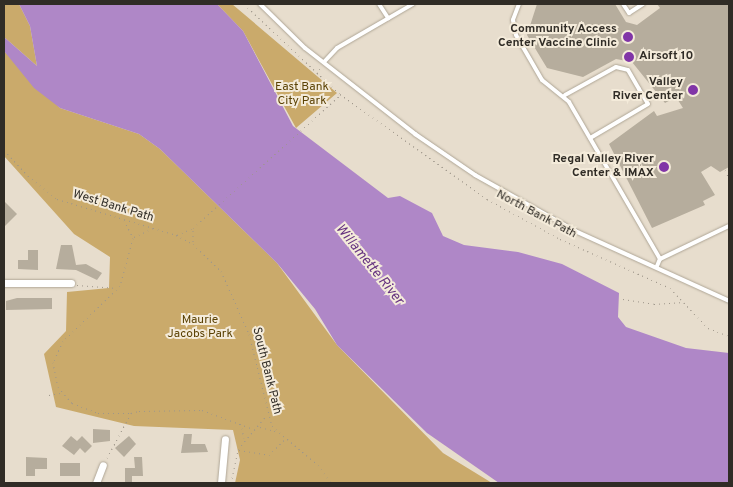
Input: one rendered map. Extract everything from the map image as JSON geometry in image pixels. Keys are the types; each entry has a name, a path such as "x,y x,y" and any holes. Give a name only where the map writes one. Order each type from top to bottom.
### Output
{"street":[{"path":"4,283 71,283"},
{"path":"222,483 225,439"},
{"path":"96,483 103,465"}],"lane":[{"path":"260,4 324,62 428,144 507,194 729,300"},
{"path":"379,4 388,18"},
{"path":"324,62 334,50 413,4"},
{"path":"519,4 513,20 516,35 542,80 564,95 660,259"},
{"path":"623,4 629,13 643,4"},
{"path":"564,95 616,66 632,75 648,104 590,138"},
{"path":"657,266 660,259 729,226"}],"path":[{"name":"North Bank Path","path":"244,4 316,74 340,94 487,199 560,239 670,288 708,328 729,336"},
{"path":"316,74 324,62"},
{"path":"176,235 193,228 207,216 321,114 340,94"},
{"name":"West Bank Path","path":"4,150 28,176 57,199 176,235"},
{"path":"725,170 729,178"},
{"path":"124,220 133,238 118,288 57,349 53,362 61,392 91,412 131,413 193,409 221,415 242,427 253,429 259,427 275,432"},
{"path":"133,238 154,228"},
{"path":"193,228 193,244"},
{"name":"South Bank Path","path":"176,235 193,244 233,289 249,334 266,414 275,432 311,458 331,483"},
{"path":"71,283 85,289 118,288"},
{"path":"623,299 654,304 685,302"},
{"path":"49,395 61,392"},
{"path":"103,465 131,413"},
{"path":"259,427 266,414"},
{"path":"242,427 244,440"},
{"path":"231,483 238,449 253,429"},
{"path":"238,449 252,455 269,455 285,440"}],"green space":[{"path":"4,4 19,4 30,26 37,66 4,37"},
{"name":"East Bank City Park","path":"217,4 232,4 337,93 296,128 243,31"},
{"name":"Maurie Jacobs Park","path":"4,51 60,108 139,134 160,149 277,263 337,345 443,453 492,483 235,483 240,460 233,430 134,426 56,407 44,354 66,331 67,292 109,288 110,257 74,234 4,156"}],"water":[{"name":"Willamette River","path":"19,4 217,4 243,31 293,126 388,198 400,196 432,213 443,236 464,245 518,252 562,264 619,293 618,317 626,327 686,348 729,353 729,483 499,483 427,433 337,345 315,309 277,263 160,149 139,134 60,108 34,88 4,51 4,37 37,66 30,26"}],"building":[{"name":"Valley River Center","path":"537,4 615,4 626,22 637,25 660,8 657,4 729,4 729,167 720,172 711,166 701,172 715,195 703,201 705,205 652,228 609,144 654,111 657,116 683,108 676,97 665,103 632,62 616,59 583,77 547,68 527,35"},
{"path":"4,201 17,214 4,227"},
{"path":"61,245 72,245 76,265 86,264 102,273 97,280 76,270 56,269"},
{"path":"28,250 38,250 38,270 18,269 18,260 28,260"},
{"path":"17,298 52,298 52,309 6,310 6,301"},
{"path":"93,429 110,430 110,441 93,443"},
{"path":"184,434 192,434 191,444 205,444 208,452 181,453"},
{"path":"71,436 77,441 82,436 92,446 85,453 80,448 74,455 62,446"},
{"path":"129,436 136,444 124,457 115,448"},
{"path":"26,457 47,458 47,469 35,469 35,476 26,476"},
{"path":"134,457 142,457 143,476 132,476 132,483 125,483 125,468 135,468"},
{"path":"60,463 80,463 80,476 60,476"}],"place":[{"name":"Community Access Center Vaccine Clinic","path":"628,37"},
{"name":"Airsoft 10","path":"629,57"},
{"name":"Valley River Center","path":"693,90"},
{"name":"Regal Valley River Center & IMAX","path":"664,167"}]}
